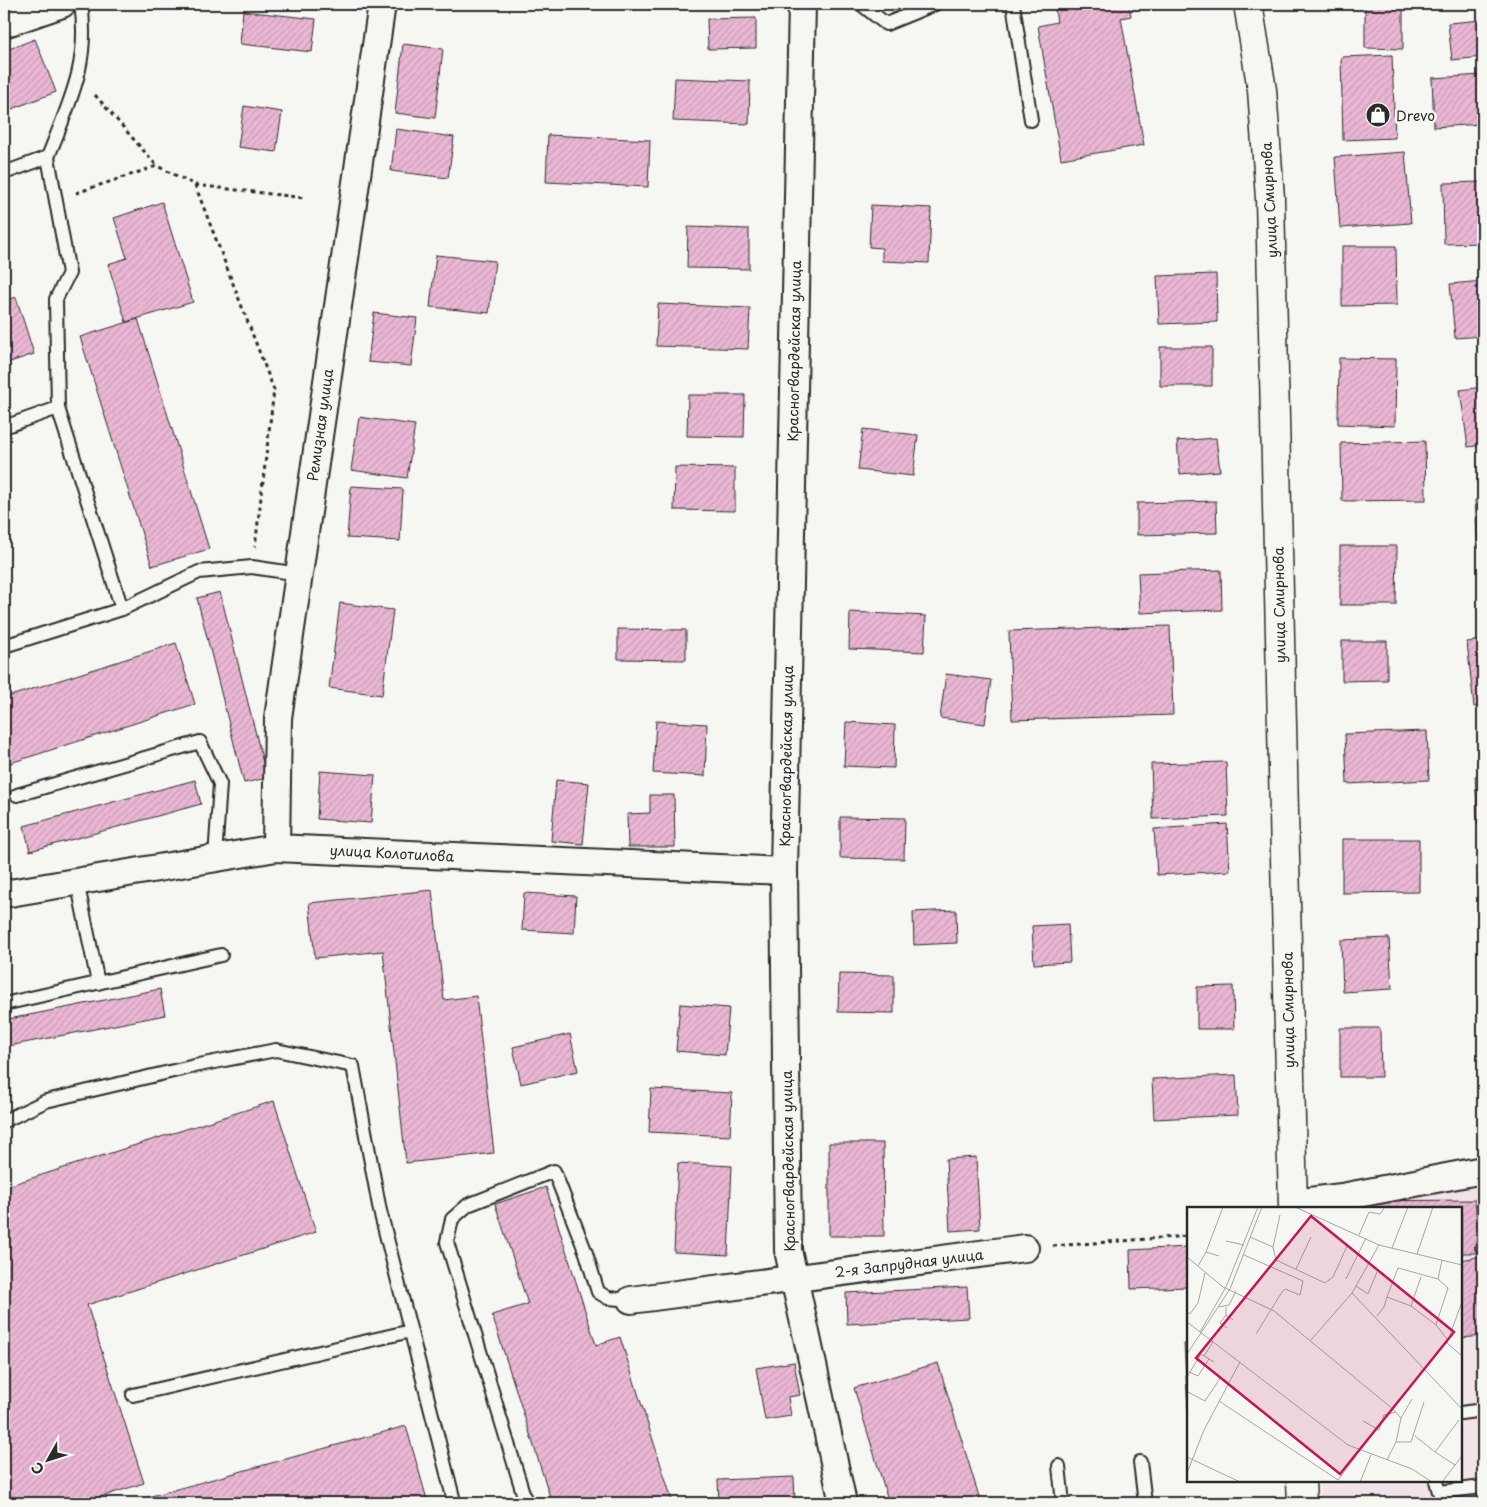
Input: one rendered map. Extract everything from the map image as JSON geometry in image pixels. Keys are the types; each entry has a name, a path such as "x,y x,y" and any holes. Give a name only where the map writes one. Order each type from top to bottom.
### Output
{"main road":[{"name":"улица Смирнова","path":"1248,4 1262,90 1270,198 1293,1205"},
{"path":"1301,1482 1302,1503"}],"street":[{"path":"4,24 62,4"},
{"name":"Ремизная улица","path":"276,848 278,718 382,4"},
{"name":"Красногвардейская улица","path":"802,4 784,870 788,1250 843,1503"},
{"name":"улица Колотилова","path":"4,894 276,848 784,870"},
{"path":"1293,1205 1483,1170"},
{"name":"2-я Запрудная улица","path":"631,1300 1025,1248"}],"lane":[{"path":"81,4 85,28 79,77 48,157 68,273 56,299 58,408 122,609"},
{"path":"861,4 886,24 935,4"},
{"path":"1013,4 1031,120"},
{"path":"4,173 48,157"},
{"path":"4,427 58,408"},
{"path":"4,646 122,609 199,572 252,568 299,574"},
{"path":"16,795 200,742 220,784 215,858"},
{"path":"77,882 98,983"},
{"path":"4,1004 221,955"},
{"path":"4,1120 46,1101 276,1050 353,1066 380,1211 453,1503"},
{"path":"526,1503 447,1242 452,1219 468,1205 554,1171 586,1253 598,1292 608,1298 631,1300"},
{"path":"133,1395 411,1331"},
{"path":"1462,1413 1483,1410"},
{"path":"1140,1462 1145,1503"},
{"path":"1059,1466 1063,1503"},
{"path":"1436,1482 1439,1492 1483,1487"}],"path":[{"path":"79,77 157,166 195,185 305,198"},
{"path":"56,200 157,166"},
{"path":"195,185 274,390 252,568"},
{"path":"1025,1248 1187,1236"}],"shaded area":[{"path":"1483,1178 1483,1503 1320,1503 1319,1482 1462,1482 1462,1207 1314,1207"}],"building":[{"path":"1054,4 1129,4 1131,16 1121,18 1144,145 1061,159 1038,26 1057,22"},
{"path":"1365,4 1403,4 1403,49 1365,48"},
{"path":"243,11 316,19 312,52 240,44"},
{"path":"756,18 756,48 708,49 707,19"},
{"path":"1483,20 1483,57 1452,60 1448,23"},
{"path":"35,39 56,92 4,112 4,51"},
{"path":"403,44 443,49 435,118 395,113"},
{"path":"1392,55 1395,138 1343,140 1341,57"},
{"path":"1483,75 1483,124 1434,127 1432,78"},
{"path":"675,78 750,81 749,124 673,121"},
{"path":"244,106 282,112 276,152 238,147"},
{"path":"396,129 454,137 448,178 391,171"},
{"path":"548,135 650,140 648,187 546,182"},
{"path":"1405,152 1411,223 1340,228 1335,157"},
{"path":"1483,182 1483,243 1444,244 1443,183"},
{"path":"162,202 193,302 126,322 108,264 127,258 114,218"},
{"path":"871,205 931,208 929,263 882,261 882,248 869,247"},
{"path":"688,227 749,229 749,269 687,268"},
{"path":"1342,246 1396,246 1397,305 1342,306"},
{"path":"436,255 495,261 489,313 430,307"},
{"path":"1216,274 1217,322 1159,324 1157,276"},
{"path":"1483,281 1483,336 1455,338 1450,284"},
{"path":"16,297 34,354 4,364 4,301"},
{"path":"658,304 750,308 748,349 656,346"},
{"path":"374,313 417,318 411,366 368,362"},
{"path":"138,319 209,549 152,566 80,337"},
{"path":"1160,347 1212,347 1212,386 1160,386"},
{"path":"1339,358 1396,359 1395,426 1338,424"},
{"path":"1483,387 1483,445 1468,447 1460,390"},
{"path":"688,395 745,395 744,437 687,436"},
{"path":"359,417 415,425 407,478 351,470"},
{"path":"863,429 918,435 913,476 858,470"},
{"path":"1216,438 1220,471 1180,474 1177,441"},
{"path":"1425,441 1426,500 1342,501 1341,443"},
{"path":"675,467 735,468 735,511 674,510"},
{"path":"351,486 403,489 400,541 347,538"},
{"path":"1475,500 1483,500 1483,548 1478,548"},
{"path":"1216,501 1217,533 1137,535 1137,503"},
{"path":"1340,546 1397,546 1396,605 1340,605"},
{"path":"1221,570 1222,610 1140,613 1138,573"},
{"path":"220,592 267,778 244,783 197,598"},
{"path":"340,603 393,610 382,695 329,688"},
{"path":"850,612 926,616 924,652 849,649"},
{"path":"1170,626 1173,715 1012,720 1009,631"},
{"path":"618,629 686,630 686,660 618,659"},
{"path":"1483,640 1483,706 1474,707 1467,642"},
{"path":"1342,641 1387,641 1387,680 1342,681"},
{"path":"176,643 195,704 4,765 4,698"},
{"path":"946,674 991,680 985,724 940,718"},
{"path":"656,721 707,724 705,776 653,773"},
{"path":"846,722 895,725 894,768 844,766"},
{"path":"1427,731 1429,780 1347,784 1345,734"},
{"path":"1226,762 1228,816 1153,819 1151,764"},
{"path":"320,771 375,775 371,823 317,819"},
{"path":"1483,775 1483,823 1478,824 1475,776"},
{"path":"195,780 201,804 30,851 24,826"},
{"path":"556,780 589,783 583,844 551,841"},
{"path":"650,795 674,795 675,847 628,847 627,814 650,813"},
{"path":"840,817 905,818 904,859 840,858"},
{"path":"1227,824 1230,871 1157,875 1154,829"},
{"path":"1342,839 1419,839 1419,892 1342,893"},
{"path":"1479,860 1483,860 1483,902 1482,902"},
{"path":"432,890 444,1000 476,996 494,1153 406,1163 383,951 315,958 309,903"},
{"path":"524,893 576,896 574,933 522,930"},
{"path":"956,910 957,943 914,945 913,912"},
{"path":"1068,924 1070,962 1034,964 1032,926"},
{"path":"1389,938 1392,989 1343,992 1341,940"},
{"path":"839,974 894,975 894,1013 838,1012"},
{"path":"1233,986 1234,1029 1197,1029 1197,987"},
{"path":"160,989 165,1015 4,1047 4,1020"},
{"path":"680,1004 729,1008 725,1055 676,1051"},
{"path":"1340,1028 1380,1028 1381,1077 1340,1077"},
{"path":"570,1034 578,1071 521,1084 513,1047"},
{"path":"1236,1075 1238,1115 1154,1119 1152,1079"},
{"path":"651,1089 732,1093 730,1136 649,1132"},
{"path":"274,1101 316,1232 87,1305 144,1483 82,1503 7,1503 4,1493 4,1187"},
{"path":"829,1143 883,1143 884,1236 829,1236"},
{"path":"976,1157 980,1229 950,1231 946,1159"},
{"path":"678,1163 732,1166 728,1255 674,1252"},
{"path":"546,1187 596,1345 620,1337 673,1503 552,1503 492,1315 528,1304 495,1204"},
{"path":"1475,1200 1480,1253 1462,1253 1462,1207 1352,1207 1352,1201"},
{"path":"1187,1247 1187,1287 1131,1289 1130,1250"},
{"path":"1483,1256 1483,1336 1462,1338 1462,1260"},
{"path":"967,1287 969,1318 847,1324 846,1293"},
{"path":"1184,1344 1187,1344 1187,1392"},
{"path":"794,1362 800,1395 788,1397 791,1416 765,1420 756,1368"},
{"path":"938,1363 981,1503 889,1503 854,1388"},
{"path":"406,1426 428,1503 126,1503"},
{"path":"794,1477 795,1503 719,1503 718,1480"}],"place":[{"name":"Drevo","path":"1378,115"}]}
